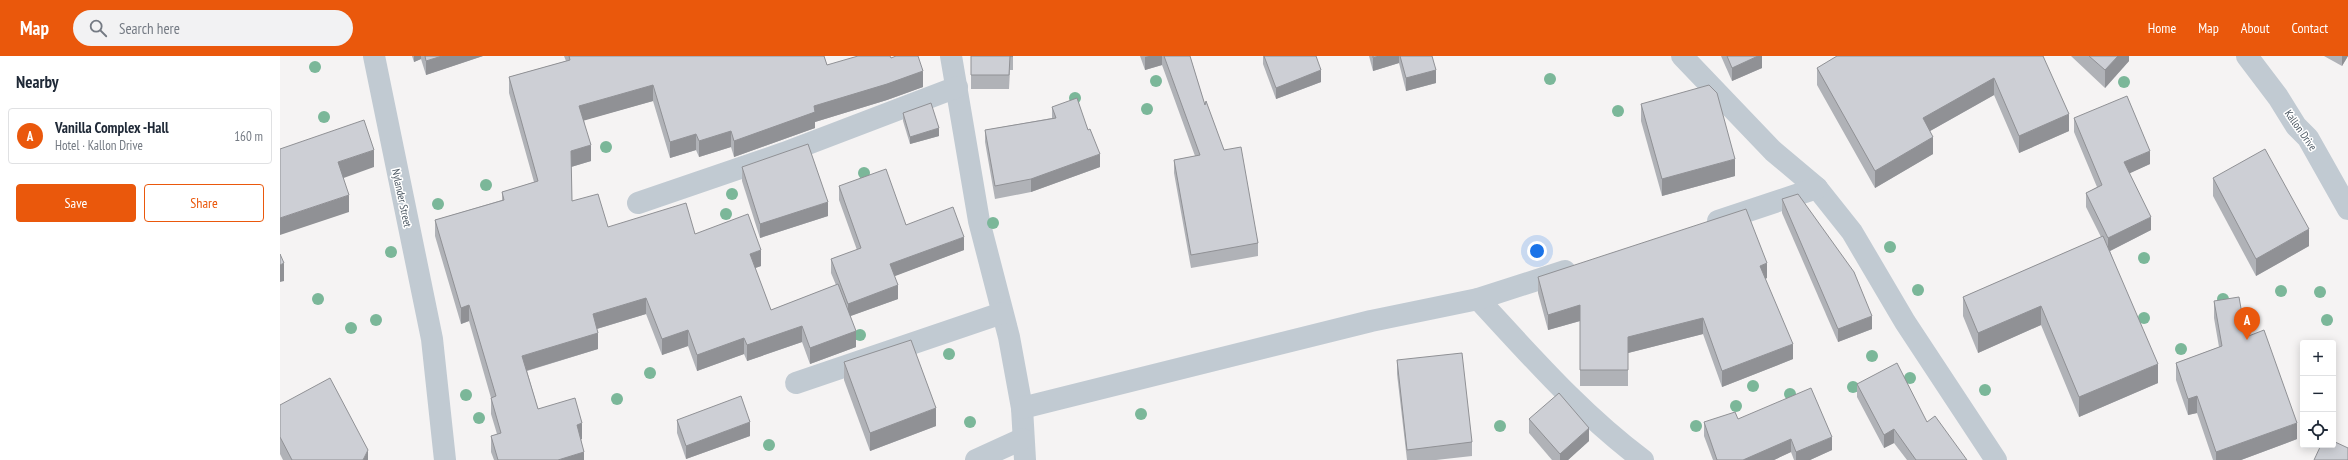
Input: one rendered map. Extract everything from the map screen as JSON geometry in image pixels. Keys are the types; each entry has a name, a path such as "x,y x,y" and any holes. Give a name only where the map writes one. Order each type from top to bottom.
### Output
{"street":[{"name":"Nylander Street","path":"374,56 432,339 445,460"},
{"path":"951,56 979,221 1002,313 1022,408 1023,449 976,460"},
{"path":"1682,56 1773,151 1817,188 1852,232 1905,322 1996,460"},
{"name":"Kallon Drive","path":"2247,56 2278,97 2296,126 2308,138 2348,209"},
{"path":"638,203 784,153 957,87"},
{"path":"1697,228 1817,188"},
{"path":"1022,408 1372,321 1478,299 1584,265"},
{"path":"1478,299 1548,375 1614,438 1643,460"},
{"path":"796,383 1002,313"}],"building":[{"path":"425,56 442,56 426,61"},
{"path":"569,56 824,56 827,65 858,56 890,56 891,58 896,56 918,56 923,71 887,84 814,106 815,112 734,141 731,131 699,141 696,134 670,142 653,85 579,106 591,145 571,151 572,201 598,194 608,227 686,203 695,234 748,214 761,250 750,254 771,310 838,284 856,331 810,348 802,326 747,345 744,338 697,355 688,330 662,339 646,298 593,314 598,333 522,356 538,409 575,398 582,423 577,425 584,452 558,460 498,460 491,436 501,433 491,398 496,396 469,305 461,308 435,220 504,200 502,192 538,181 509,77 570,60"},
{"path":"971,56 1010,56 1009,75 971,75"},
{"path":"1164,56 1190,56 1205,105 1206,101 1224,150 1241,147 1258,243 1191,255 1174,160 1200,155"},
{"path":"1264,56 1316,56 1321,70 1276,88"},
{"path":"1400,56 1432,56 1436,70 1406,78"},
{"path":"1727,56 1758,56 1732,68"},
{"path":"1837,56 2043,56 2069,114 2019,136 1994,78 1923,118 1933,137 1875,171 1817,68"},
{"path":"2089,56 2118,56 2105,70"},
{"path":"1709,85 1717,93 1735,159 1662,179 1641,104"},
{"path":"2127,96 2150,151 2124,162 2151,217 2108,238 2086,193 2102,185 2074,118"},
{"path":"1077,98 1088,130 1090,129 1100,154 1031,179 995,186 985,130 1056,118 1052,107"},
{"path":"931,103 939,128 910,137 903,113"},
{"path":"364,120 374,150 338,162 349,195 280,218 280,149"},
{"path":"808,144 828,202 760,224 742,167"},
{"path":"2265,149 2309,229 2256,259 2213,178"},
{"path":"886,169 906,225 953,207 964,237 890,264 898,285 848,304 831,259 861,248 839,186"},
{"path":"1798,194 1854,272 1872,316 1838,329 1782,199"},
{"path":"1746,209 1767,263 1760,266 1793,344 1722,371 1703,318 1628,337 1628,370 1580,370 1580,305 1548,315 1538,277"},
{"path":"2103,236 2158,364 2079,397 2041,306 1978,333 1963,297"},
{"path":"280,254 284,263 280,265"},
{"path":"2239,297 2246,337 2264,330 2297,423 2216,452 2197,396 2188,399 2176,363 2222,346 2214,301"},
{"path":"911,340 936,408 870,433 844,362"},
{"path":"1462,353 1472,442 1407,450 1397,360"},
{"path":"1897,363 1927,422 1935,416 1967,460 1916,460 1894,429 1884,435 1857,384"},
{"path":"330,378 368,450 363,460 292,460 280,437 280,405"},
{"path":"1811,388 1832,437 1796,452 1791,439 1743,460 1717,460 1704,422 1735,412 1738,419"},
{"path":"1559,393 1589,428 1560,454 1529,419"},
{"path":"741,396 750,422 686,446 677,420"},
{"path":"2336,442 2348,448 2348,460 2314,460 2320,448 2336,448"}],"place":[{"name":"Vanilla Complex -Hall","path":"2247,340"}]}
